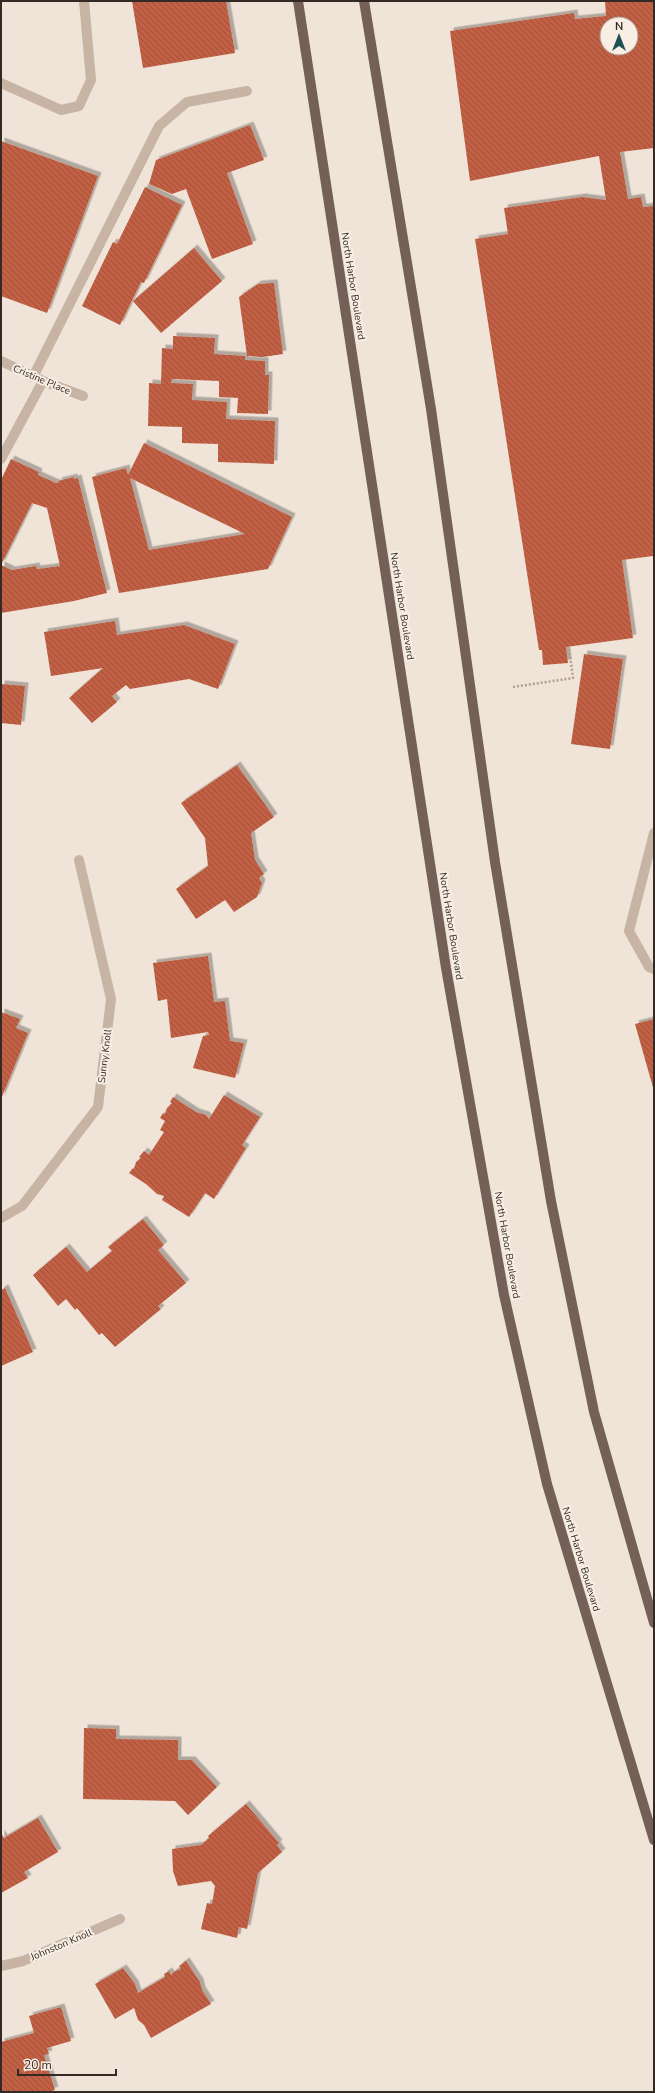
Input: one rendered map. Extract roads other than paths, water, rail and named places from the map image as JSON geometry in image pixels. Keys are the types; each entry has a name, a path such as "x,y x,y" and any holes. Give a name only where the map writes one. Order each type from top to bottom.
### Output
{"main road":[{"name":"North Harbor Boulevard","path":"298,1 446,968 504,1295 547,1484 654,1840"},
{"path":"364,1 430,409 495,862 550,1201 594,1412 654,1623"}],"street":[{"path":"1,83 61,110 79,106 91,80 84,1"},
{"path":"1,459 159,126 187,102 247,91"},
{"name":"Cristine Place","path":"1,361 38,379 83,396"},
{"path":"654,833 629,931 649,967 654,969"},
{"name":"Sunny Knoll","path":"1,1218 22,1206 98,1107 111,999 80,860"},
{"name":"Johnston Knoll","path":"1,1966 23,1961 120,1919"}]}
